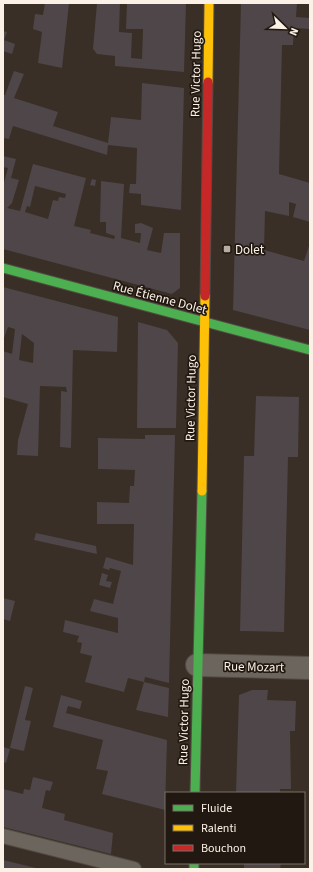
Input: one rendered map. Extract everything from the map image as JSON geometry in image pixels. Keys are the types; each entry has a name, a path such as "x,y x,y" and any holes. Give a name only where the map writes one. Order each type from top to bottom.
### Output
{"street":[{"name":"Rue Victor Hugo","path":"195,792 209,3"},
{"name":"Rue Étienne Dolet","path":"3,268 204,323 310,350"},
{"name":"Rue Mozart","path":"197,665 310,668"}],"lane":[{"path":"3,836 134,869"}],"building":[{"path":"45,3 69,4 62,68 38,63 42,32 33,29 35,14 43,15"},
{"path":"97,3 120,3 119,32 132,33 131,58 142,59 143,29 126,29 127,3 186,3 184,72 115,66 115,56 97,54 93,49"},
{"path":"241,3 297,3 296,17 310,18 310,29 294,28 293,45 282,45 279,174 310,183 310,222 293,217 296,204 289,202 289,216 265,211 264,250 304,261 310,243 310,330 233,310"},
{"path":"3,31 7,32 4,40 15,44 12,54 3,51"},
{"path":"14,71 24,74 14,98 58,112 53,126 108,143 111,117 141,120 142,83 184,88 181,210 141,205 141,194 129,193 130,184 136,184 137,148 108,145 107,155 13,126 9,139 3,138 3,95 5,95"},
{"path":"3,156 16,159 11,178 19,180 12,203 7,208 20,211 33,164 86,178 74,226 91,230 90,233 114,239 115,236 106,233 106,222 100,222 101,181 124,184 121,238 140,243 141,233 135,233 135,224 141,223 153,228 147,250 161,253 164,233 180,233 180,288 172,294 3,249 3,186 8,168 3,167","holes":["35,186 66,194 65,198 59,197 58,201 53,200 48,219 25,212 27,206 30,207"]},
{"path":"92,179 96,180 95,186 90,185"},
{"path":"3,287 118,317 117,352 73,350 71,448 60,447 61,391 67,392 66,387 40,386 38,456 17,455 18,440 28,404 3,397 3,351 12,354 15,329 8,327 3,341","holes":["22,334 34,343 33,363 19,360"]},
{"path":"138,322 167,330 178,343 176,428 137,428"},
{"path":"256,396 299,397 298,457 288,457 284,632 240,631 244,456 254,456"},
{"path":"145,435 175,435 169,683 145,677 144,682 128,678 124,692 85,682 92,656 80,653 82,643 77,642 79,636 63,632 65,620 118,633 118,618 90,611 94,599 113,604 121,571 103,568 106,557 133,565 134,524 97,524 97,502 129,503 130,486 134,486 135,470 98,469 98,438 145,439"},
{"path":"36,533 96,546 97,554 34,540"},
{"path":"102,573 108,575 106,581 112,582 110,588 99,585"},
{"path":"3,598 15,601 10,621 3,619"},
{"path":"144,682 169,688 168,717 136,710"},
{"path":"25,686 33,688 25,720 31,721 24,751 10,748"},
{"path":"252,690 268,690 267,700 296,701 295,731 290,731 291,789 280,789 280,792 236,792 239,695"},
{"path":"61,695 82,701 80,709 68,706 66,713 167,740 165,810 102,794 108,771 96,769 103,740 53,727"},
{"path":"3,747 10,749 6,763 3,762"},
{"path":"33,777 53,782 50,791 46,790 42,808 65,814 64,820 113,833 111,854 3,827 3,789 23,794 24,789 30,790"},
{"path":"3,860 36,868 36,869 3,869"},
{"path":"244,864 281,864 280,869 244,869"}],"traffic: fast":[{"path":"3,268 310,350"},
{"path":"195,792 202,491"},
{"path":"194,864 194,869"}],"traffic: slow":[{"path":"208,82 209,3"},
{"path":"202,491 205,296"}],"traffic: jam":[{"path":"205,296 208,82"}],"place":[{"name":"Dolet","path":"227,249"}]}
